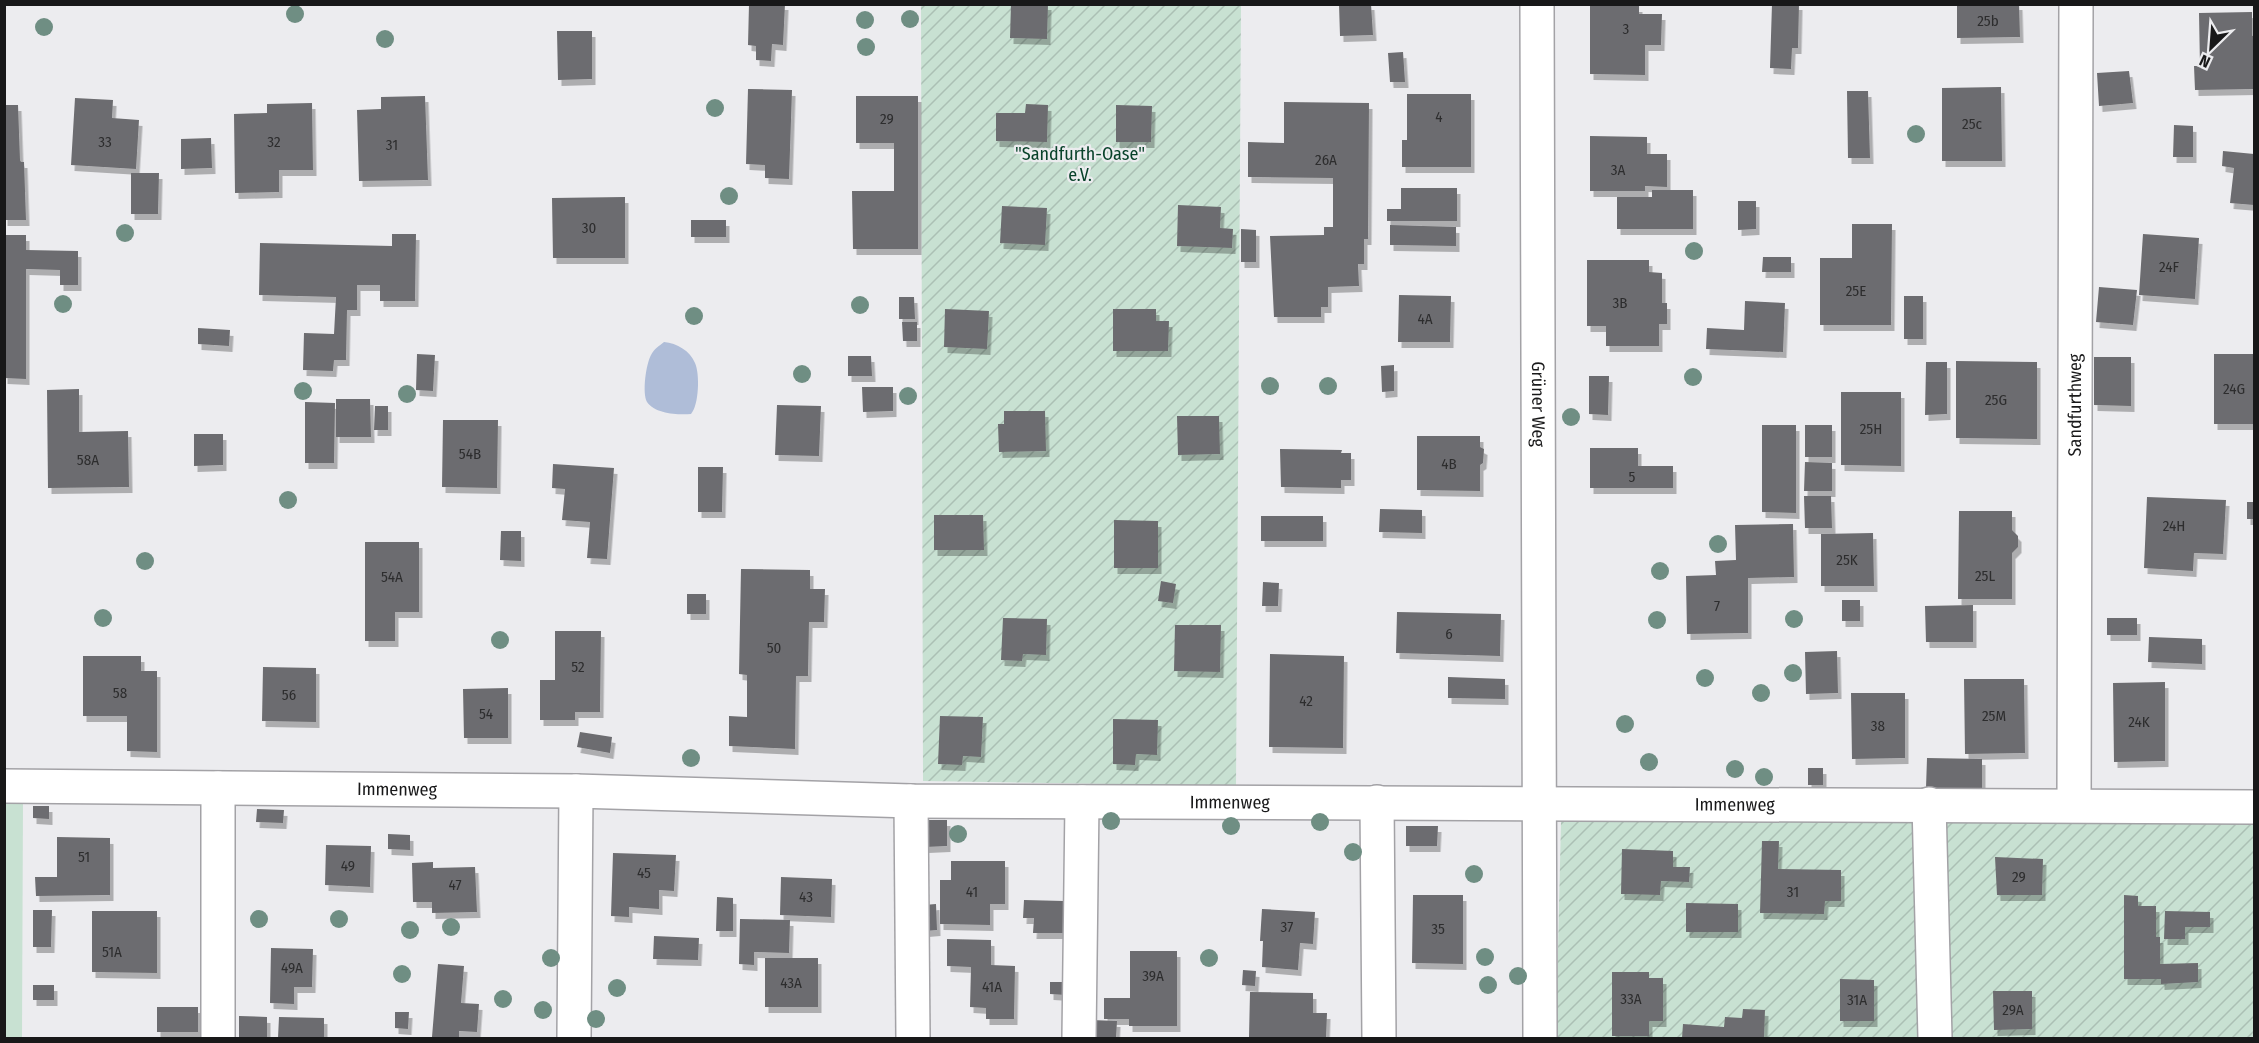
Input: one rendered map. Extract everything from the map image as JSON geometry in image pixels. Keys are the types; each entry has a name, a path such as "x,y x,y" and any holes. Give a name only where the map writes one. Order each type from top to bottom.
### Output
{"street":[{"name":"Grüner Weg","path":"1537,4 1540,803"},
{"name":"Sandfurthweg","path":"2074,805 2076,4"},
{"name":"Immenweg","path":"4,786 576,791 911,801 2254,807"},
{"path":"218,788 218,1038"},
{"path":"574,1038 576,791"},
{"path":"911,801 913,1038"},
{"path":"1079,1038 1082,802"},
{"path":"1377,802 1379,1038"},
{"path":"1540,803 1540,1038"},
{"path":"1929,804 1935,1038"}],"green space":[{"name":"\"Sandfurth-Oase\" e.V.","path":"921,5 1241,5 1236,786 923,781"},
{"path":"5,782 23,798 22,1038 5,1038"},
{"path":"1561,821 2254,822 2254,1038 1556,1038"}],"water":[{"path":"664,342 683,348 695,363 698,389 696,404 691,414 661,411 647,402 645,378 649,359"}],"building":[{"path":"749,4 785,4 783,45 772,44 771,61 756,60 756,46 748,45"},
{"path":"1011,4 1048,4 1047,39 1010,38"},
{"path":"1339,4 1371,4 1373,35 1340,36"},
{"path":"1772,4 1799,4 1798,48 1792,48 1791,69 1770,68"},
{"path":"1957,4 2019,4 2020,37 1957,38"},
{"path":"1590,6 1639,6 1639,14 1662,14 1661,45 1645,45 1645,75 1590,74"},
{"path":"2252,12 2254,89 2195,90 2194,66 2200,66 2199,13"},
{"path":"557,31 592,31 592,79 558,80"},
{"path":"1403,52 1405,82 1390,82 1388,53"},
{"path":"2129,71 2133,103 2099,106 2097,73"},
{"path":"2001,87 2002,161 1942,161 1942,88"},
{"path":"748,89 792,90 789,179 765,178 765,165 746,164"},
{"path":"1847,91 1868,91 1870,158 1848,158"},
{"path":"1407,94 1471,94 1471,167 1402,167 1402,140 1407,140"},
{"path":"425,96 428,180 359,181 357,110 381,109 381,97"},
{"path":"856,96 918,96 918,249 853,249 852,191 894,191 894,143 856,143"},
{"path":"75,98 113,100 112,118 139,120 136,169 71,165"},
{"path":"1284,102 1369,103 1368,239 1364,239 1364,264 1358,264 1359,286 1328,287 1328,307 1321,307 1321,317 1274,317 1270,236 1324,235 1324,227 1333,227 1333,178 1248,177 1248,142 1284,143"},
{"path":"312,103 313,170 279,170 279,192 235,193 234,114 267,113 267,104"},
{"path":"1026,104 1048,105 1047,142 996,141 996,113 1025,113"},
{"path":"4,105 18,105 20,160 24,162 26,220 4,220"},
{"path":"1116,105 1152,106 1151,142 1116,142"},
{"path":"2174,125 2193,126 2193,157 2173,157"},
{"path":"1590,136 1647,137 1647,154 1667,154 1667,187 1645,186 1645,191 1590,191"},
{"path":"211,138 212,168 181,169 181,139"},
{"path":"2223,151 2254,154 2254,205 2230,203 2234,168 2222,166"},
{"path":"131,173 159,173 158,214 131,214"},
{"path":"1401,188 1457,188 1457,221 1387,221 1387,209 1401,209"},
{"path":"1652,190 1693,190 1693,229 1617,229 1617,197 1652,197"},
{"path":"625,197 625,258 553,258 552,198"},
{"path":"1738,201 1756,201 1756,229 1738,230"},
{"path":"1178,205 1221,207 1220,228 1233,229 1232,248 1177,246"},
{"path":"1002,206 1047,208 1045,245 1000,243"},
{"path":"691,220 726,220 726,237 691,237"},
{"path":"1852,224 1892,224 1891,325 1820,325 1820,258 1852,258"},
{"path":"1390,225 1456,227 1456,246 1390,245"},
{"path":"1241,229 1256,230 1256,262 1241,262"},
{"path":"392,234 416,234 415,301 380,301 380,285 357,285 357,310 347,310 346,360 334,360 333,371 303,370 304,333 334,334 336,297 259,295 260,243 392,246"},
{"path":"2143,234 2199,238 2195,299 2139,295"},
{"path":"4,235 26,235 26,250 78,251 78,285 60,285 60,270 26,269 26,379 4,378"},
{"path":"1763,257 1791,257 1791,272 1762,272"},
{"path":"1587,260 1649,260 1649,272 1662,273 1662,303 1667,303 1667,324 1659,324 1659,346 1606,346 1606,326 1587,326"},
{"path":"2099,287 2137,290 2133,325 2096,322"},
{"path":"1399,295 1451,296 1450,342 1398,342"},
{"path":"1904,296 1923,296 1923,339 1904,339"},
{"path":"899,297 914,297 915,319 899,319"},
{"path":"1745,301 1785,303 1783,352 1706,349 1707,328 1744,330"},
{"path":"945,309 989,311 987,349 944,347"},
{"path":"1113,309 1156,309 1156,321 1169,321 1168,351 1113,351"},
{"path":"902,322 917,322 917,341 903,341"},
{"path":"198,328 230,330 229,346 198,344"},
{"path":"417,354 435,355 433,391 416,390"},
{"path":"2214,354 2254,354 2254,424 2214,424"},
{"path":"848,356 871,356 872,376 848,376"},
{"path":"2094,357 2131,357 2131,406 2094,405"},
{"path":"1956,361 2037,362 2037,439 1956,438"},
{"path":"1926,362 1947,362 1947,414 1925,415"},
{"path":"1394,365 1394,391 1382,392 1381,366"},
{"path":"1589,376 1609,376 1608,415 1589,414"},
{"path":"862,387 893,387 893,411 863,412"},
{"path":"79,389 79,432 128,431 129,487 48,488 47,390"},
{"path":"1841,392 1901,392 1901,466 1841,465"},
{"path":"336,399 370,399 371,437 336,437"},
{"path":"305,402 335,403 334,463 305,463"},
{"path":"777,405 821,406 819,456 775,455"},
{"path":"375,406 388,406 388,430 374,430"},
{"path":"1004,411 1045,411 1046,451 999,452 998,424 1004,424"},
{"path":"1177,416 1219,416 1220,454 1178,455"},
{"path":"443,420 498,420 497,488 442,487"},
{"path":"1762,425 1796,425 1796,513 1762,512"},
{"path":"1805,425 1832,425 1832,457 1805,457"},
{"path":"194,434 223,434 223,465 194,466"},
{"path":"1417,436 1480,436 1480,447 1484,449 1483,463 1480,465 1480,491 1417,490"},
{"path":"1590,448 1638,448 1638,466 1673,466 1673,488 1590,488"},
{"path":"1280,449 1342,450 1341,453 1351,453 1351,480 1341,480 1341,488 1281,487"},
{"path":"1805,462 1832,463 1832,491 1804,491"},
{"path":"553,464 614,468 607,559 587,558 590,522 562,520 565,489 552,488"},
{"path":"698,467 723,467 722,512 698,512"},
{"path":"1804,496 1831,496 1832,528 1805,528"},
{"path":"2147,497 2226,500 2223,554 2194,553 2193,571 2144,568"},
{"path":"2247,502 2254,502 2254,519 2247,519"},
{"path":"1380,509 1422,510 1422,533 1379,532"},
{"path":"1959,511 2012,511 2012,530 2018,536 2018,547 2012,553 2012,599 1958,599"},
{"path":"934,515 983,515 984,550 934,550"},
{"path":"1261,516 1323,516 1323,541 1261,541"},
{"path":"1114,520 1158,521 1158,568 1114,568"},
{"path":"1793,524 1794,577 1748,578 1748,633 1687,634 1686,576 1716,575 1715,561 1736,560 1735,525"},
{"path":"501,531 521,531 521,561 500,560"},
{"path":"1873,533 1874,586 1821,586 1821,534"},
{"path":"365,542 419,542 419,612 395,612 395,641 365,641"},
{"path":"741,569 810,570 810,589 825,589 824,622 809,622 808,676 796,676 795,749 729,746 729,716 747,717 747,675 739,674"},
{"path":"1161,581 1176,584 1173,603 1158,601"},
{"path":"1263,582 1279,583 1278,606 1262,606"},
{"path":"687,594 706,594 706,614 687,614"},
{"path":"1842,600 1860,600 1860,621 1842,621"},
{"path":"1973,605 1973,642 1926,642 1925,606"},
{"path":"1397,612 1501,614 1500,656 1396,653"},
{"path":"1003,618 1047,619 1046,655 1023,654 1022,661 1001,660"},
{"path":"2107,618 2137,618 2137,635 2107,635"},
{"path":"1175,625 1221,625 1220,672 1174,671"},
{"path":"555,631 601,631 600,712 575,712 575,720 540,720 540,680 555,680"},
{"path":"2149,637 2202,639 2202,664 2148,662"},
{"path":"1837,651 1838,693 1806,694 1805,652"},
{"path":"1270,654 1344,656 1343,748 1269,747"},
{"path":"83,656 141,656 141,671 157,671 157,752 127,751 127,716 83,716"},
{"path":"263,667 316,668 316,722 262,721"},
{"path":"1448,677 1505,679 1505,699 1448,698"},
{"path":"1964,679 2024,679 2025,753 1965,754"},
{"path":"2165,682 2165,761 2114,762 2113,683"},
{"path":"508,688 508,738 464,738 463,689"},
{"path":"1851,693 1905,693 1905,758 1852,759"},
{"path":"940,716 983,717 981,757 963,756 962,765 938,764"},
{"path":"1113,719 1158,720 1157,755 1136,754 1135,765 1113,764"},
{"path":"580,732 612,737 610,753 577,747"},
{"path":"1927,758 1982,759 1982,788 1926,788"},
{"path":"1808,768 1823,768 1823,785 1808,785"},
{"path":"33,806 49,806 49,819 33,818"},
{"path":"257,809 284,810 283,823 256,822"},
{"path":"925,820 947,820 947,846 925,847"},
{"path":"1406,826 1438,826 1437,846 1406,846"},
{"path":"388,834 410,835 410,850 388,849"},
{"path":"57,837 110,838 110,895 36,896 35,877 57,877"},
{"path":"1762,841 1779,841 1778,869 1841,870 1841,901 1825,901 1824,914 1760,913"},
{"path":"326,845 371,846 370,887 325,885"},
{"path":"1622,849 1673,851 1673,867 1690,867 1689,882 1661,881 1660,895 1621,894"},
{"path":"613,853 676,855 674,891 659,890 659,909 629,907 629,917 611,916"},
{"path":"1995,857 2043,859 2042,895 1997,895"},
{"path":"951,861 1005,861 1005,904 990,904 990,925 940,924 940,880 951,880"},
{"path":"433,862 433,868 475,867 477,912 432,913 432,902 413,902 412,863"},
{"path":"781,877 832,879 831,917 780,915"},
{"path":"1413,895 1463,895 1463,964 1412,963"},
{"path":"2124,895 2138,896 2138,906 2156,906 2156,937 2160,937 2160,964 2198,963 2198,982 2161,984 2161,979 2124,979"},
{"path":"717,897 733,898 733,931 716,931"},
{"path":"1024,900 1064,901 1064,933 1033,933 1034,918 1023,918"},
{"path":"1686,903 1738,904 1738,932 1686,932"},
{"path":"936,904 937,930 925,931 924,905"},
{"path":"1262,909 1315,912 1313,944 1300,943 1298,970 1262,967 1263,941 1260,941"},
{"path":"33,910 52,910 51,947 33,947"},
{"path":"92,911 157,911 157,973 92,972"},
{"path":"2165,911 2210,912 2210,927 2185,927 2185,939 2164,939"},
{"path":"740,919 790,920 789,953 754,952 754,965 739,964"},
{"path":"654,936 699,938 698,960 653,959"},
{"path":"947,939 991,940 991,965 1015,966 1014,1019 986,1019 986,1008 970,1007 971,967 947,966"},
{"path":"271,948 313,949 312,987 294,987 294,1004 270,1003"},
{"path":"1130,951 1177,951 1177,1026 1129,1026 1129,1019 1104,1019 1104,998 1130,998"},
{"path":"765,958 818,958 818,1007 765,1007"},
{"path":"438,964 464,966 461,1003 479,1004 477,1032 459,1031 459,1038 432,1037"},
{"path":"1243,970 1256,971 1255,986 1242,985"},
{"path":"1612,972 1649,972 1649,978 1663,978 1663,1021 1649,1021 1649,1036 1612,1036"},
{"path":"1840,979 1874,980 1874,1021 1840,1021"},
{"path":"1050,982 1067,982 1066,995 1050,994"},
{"path":"33,985 54,985 54,1000 33,1000"},
{"path":"1993,991 2032,991 2032,1029 1994,1030"},
{"path":"1250,992 1313,993 1313,1013 1327,1013 1326,1038 1249,1038"},
{"path":"157,1007 198,1007 198,1032 157,1032"},
{"path":"1743,1009 1765,1010 1764,1038 1682,1038 1683,1024 1724,1027 1725,1017 1742,1018"},
{"path":"395,1012 409,1012 408,1029 395,1028"},
{"path":"239,1016 267,1017 267,1038 239,1038"},
{"path":"279,1017 324,1018 324,1038 278,1038"},
{"path":"1091,1020 1117,1021 1116,1038 1091,1038"}]}
